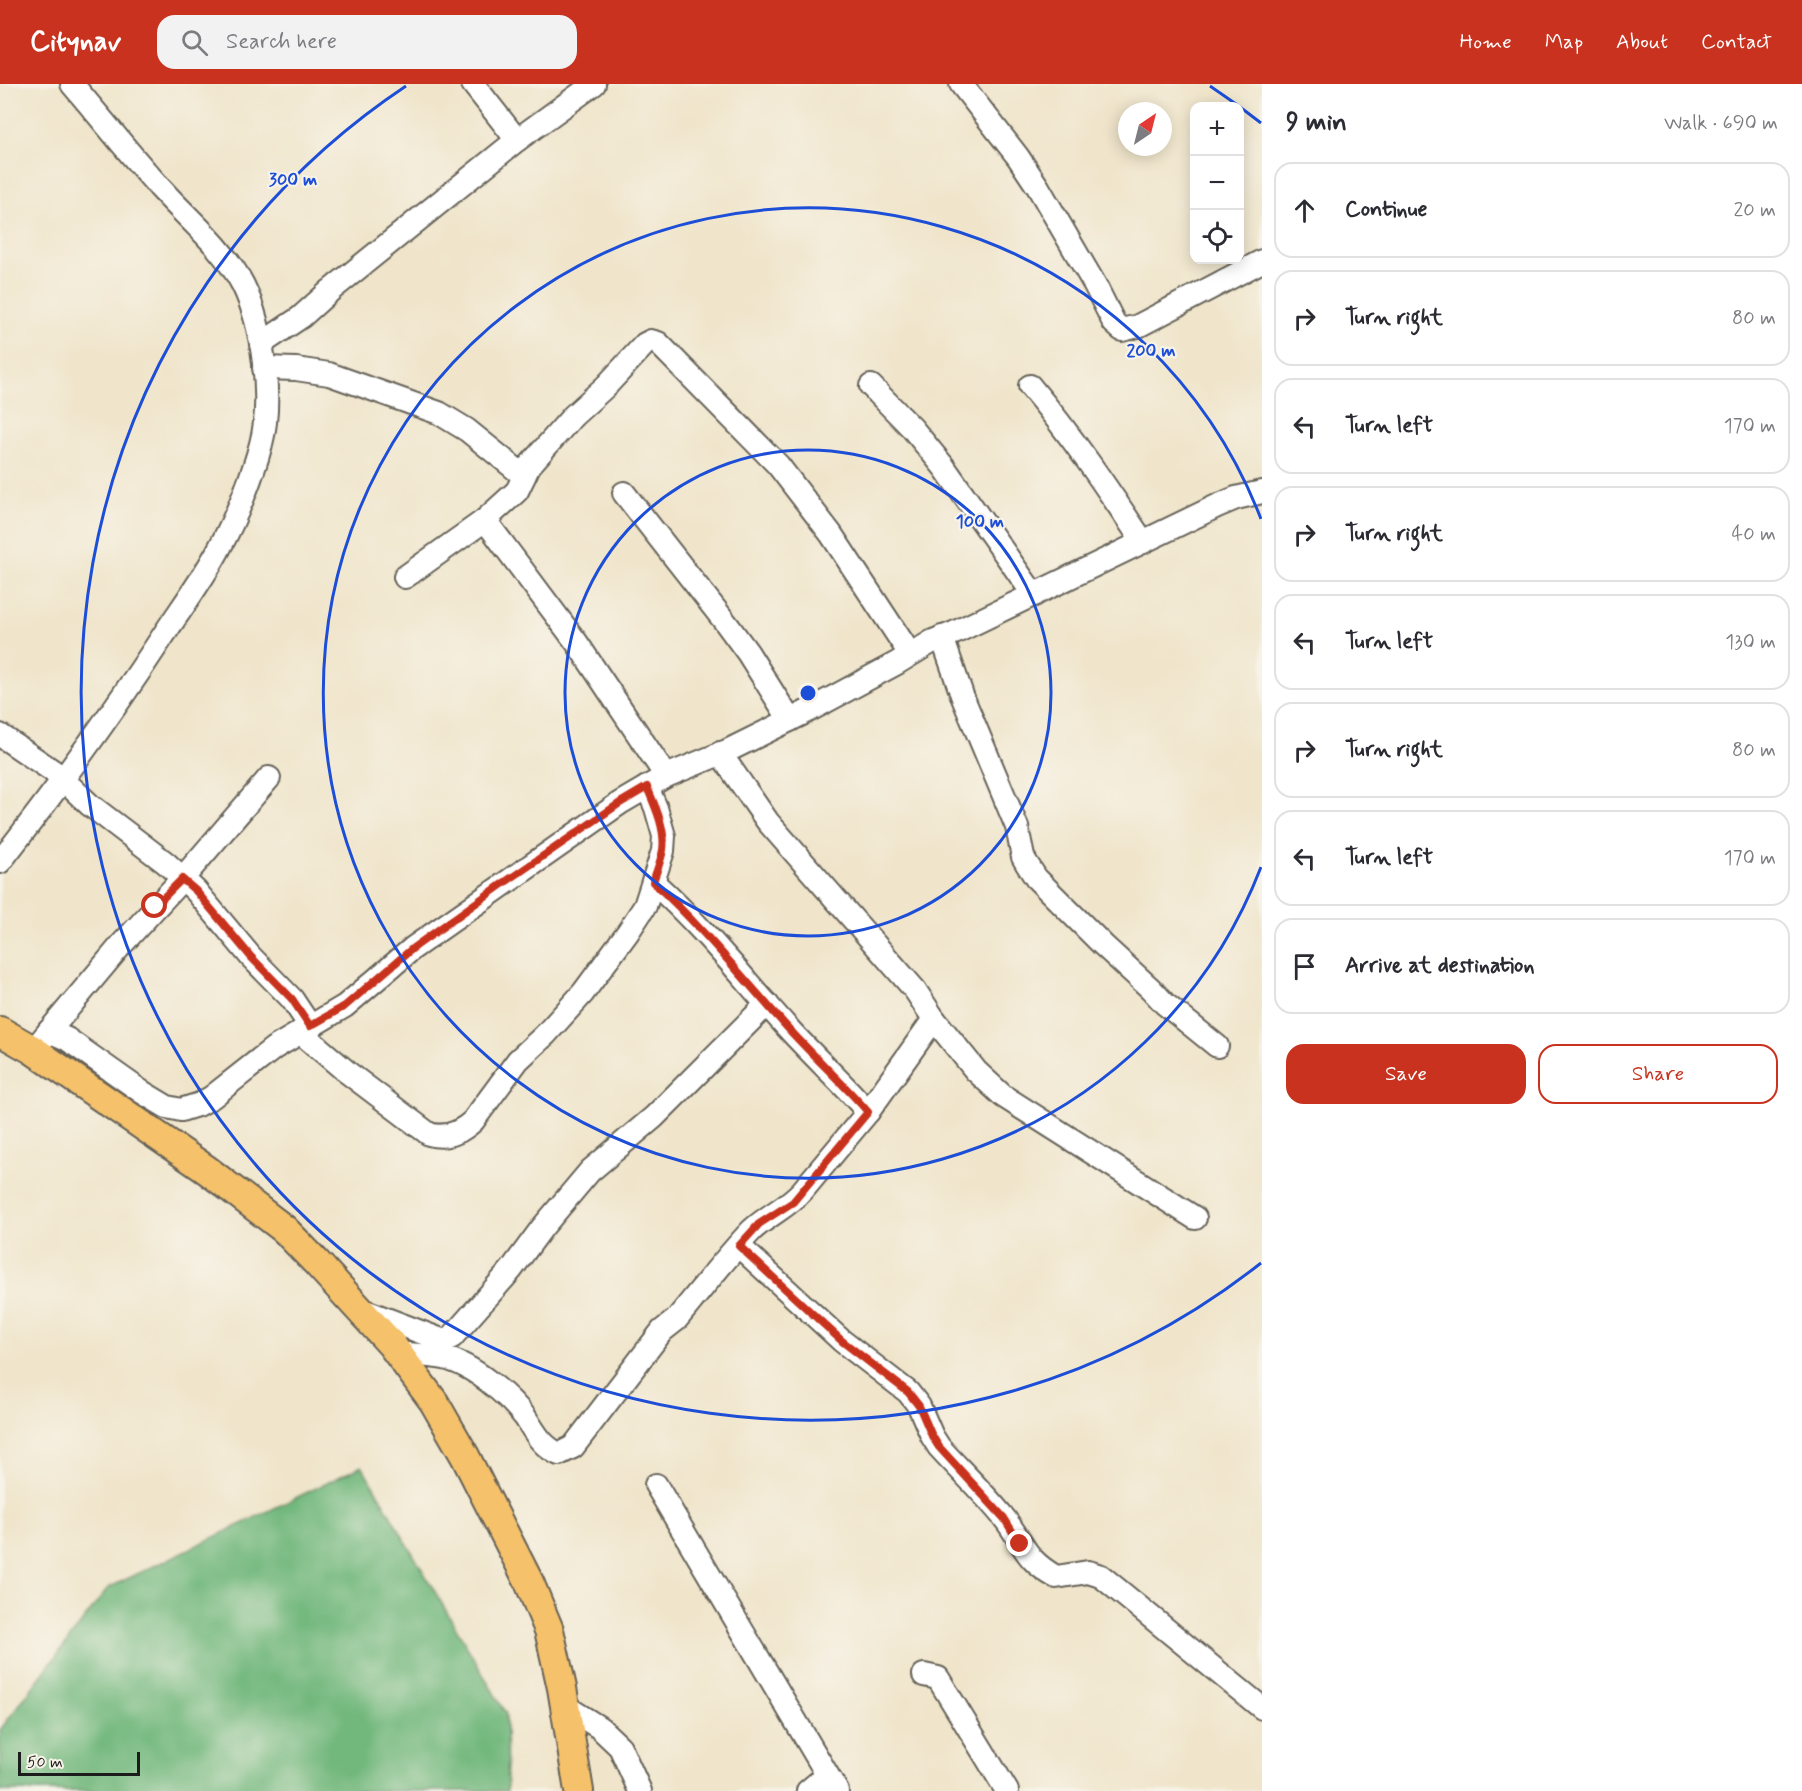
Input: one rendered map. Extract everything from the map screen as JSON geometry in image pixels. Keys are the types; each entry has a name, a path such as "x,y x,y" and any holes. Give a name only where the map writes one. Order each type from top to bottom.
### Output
{"main road":[{"path":"0,1031 40,1041 284,1229 360,1309 398,1353 434,1402 465,1456 529,1582 549,1629 579,1791"}],"street":[{"path":"0,862 63,780 143,666 221,545 262,442 265,403 264,368 261,344 249,298 226,259 159,187 72,84"},
{"path":"473,84 517,140"},
{"path":"261,344 301,317 331,290 517,140 594,84"},
{"path":"961,84 998,130 1033,180 1095,285 1109,315 1122,330 1138,326 1262,261"},
{"path":"405,577 485,520 517,491 529,466 586,403 606,386 645,344 651,341 658,343 778,465 831,534 910,654"},
{"path":"264,368 296,369 329,374 439,413 454,420 476,436 524,476"},
{"path":"871,386 912,428 944,467 1034,595"},
{"path":"1030,386 1090,461 1143,542"},
{"path":"0,1016 40,1041 67,1039 157,1102 181,1110 212,1097 274,1048 345,1006 413,948 620,803 656,782 790,720 942,637 1034,595 1073,574 1217,506 1236,498 1262,492"},
{"path":"624,493 748,653 790,720"},
{"path":"0,735 43,764 90,805 151,850 182,879 211,909 251,957 292,999 305,1029 347,1072 429,1134 438,1137 456,1133 473,1121 518,1060 545,1035 583,993 636,921 645,906 663,852 664,836 656,808 656,782 577,643 485,520"},
{"path":"942,637 963,698 1017,826 1023,857 1036,878 1165,1004 1217,1046"},
{"path":"720,753 768,822 915,990 934,1019 976,1071 1003,1096 1195,1218"},
{"path":"40,1041 122,944 182,879 269,778"},
{"path":"653,882 708,936 767,1004 868,1112"},
{"path":"360,1309 444,1341 452,1337 511,1270 583,1178 654,1117 767,1004"},
{"path":"398,1353 444,1358 461,1364 503,1394 524,1416 548,1449 558,1454 573,1447 662,1331 676,1320 759,1224 793,1202 868,1112 934,1019"},
{"path":"739,1246 842,1341 908,1392 919,1406 939,1447 1004,1518 1020,1544 1037,1565 1056,1577 1088,1572 1101,1576 1262,1708"},
{"path":"656,1485 832,1783 808,1791"},
{"path":"924,1675 938,1678 1006,1791"},
{"path":"565,1706 600,1728 620,1747 640,1791"}],"green space":[{"path":"362,1466 506,1714 507,1791 0,1791 0,1730 108,1588"}],"route":[{"path":"155,906 182,879 196,891 251,957 292,999 310,1026 345,1006 413,948 501,885 647,787 664,836 663,852 653,882 692,918 787,1027 841,1081 868,1112 793,1202 759,1224 739,1246 842,1341 908,1392 919,1406 939,1447 1004,1518 1020,1544"}]}
